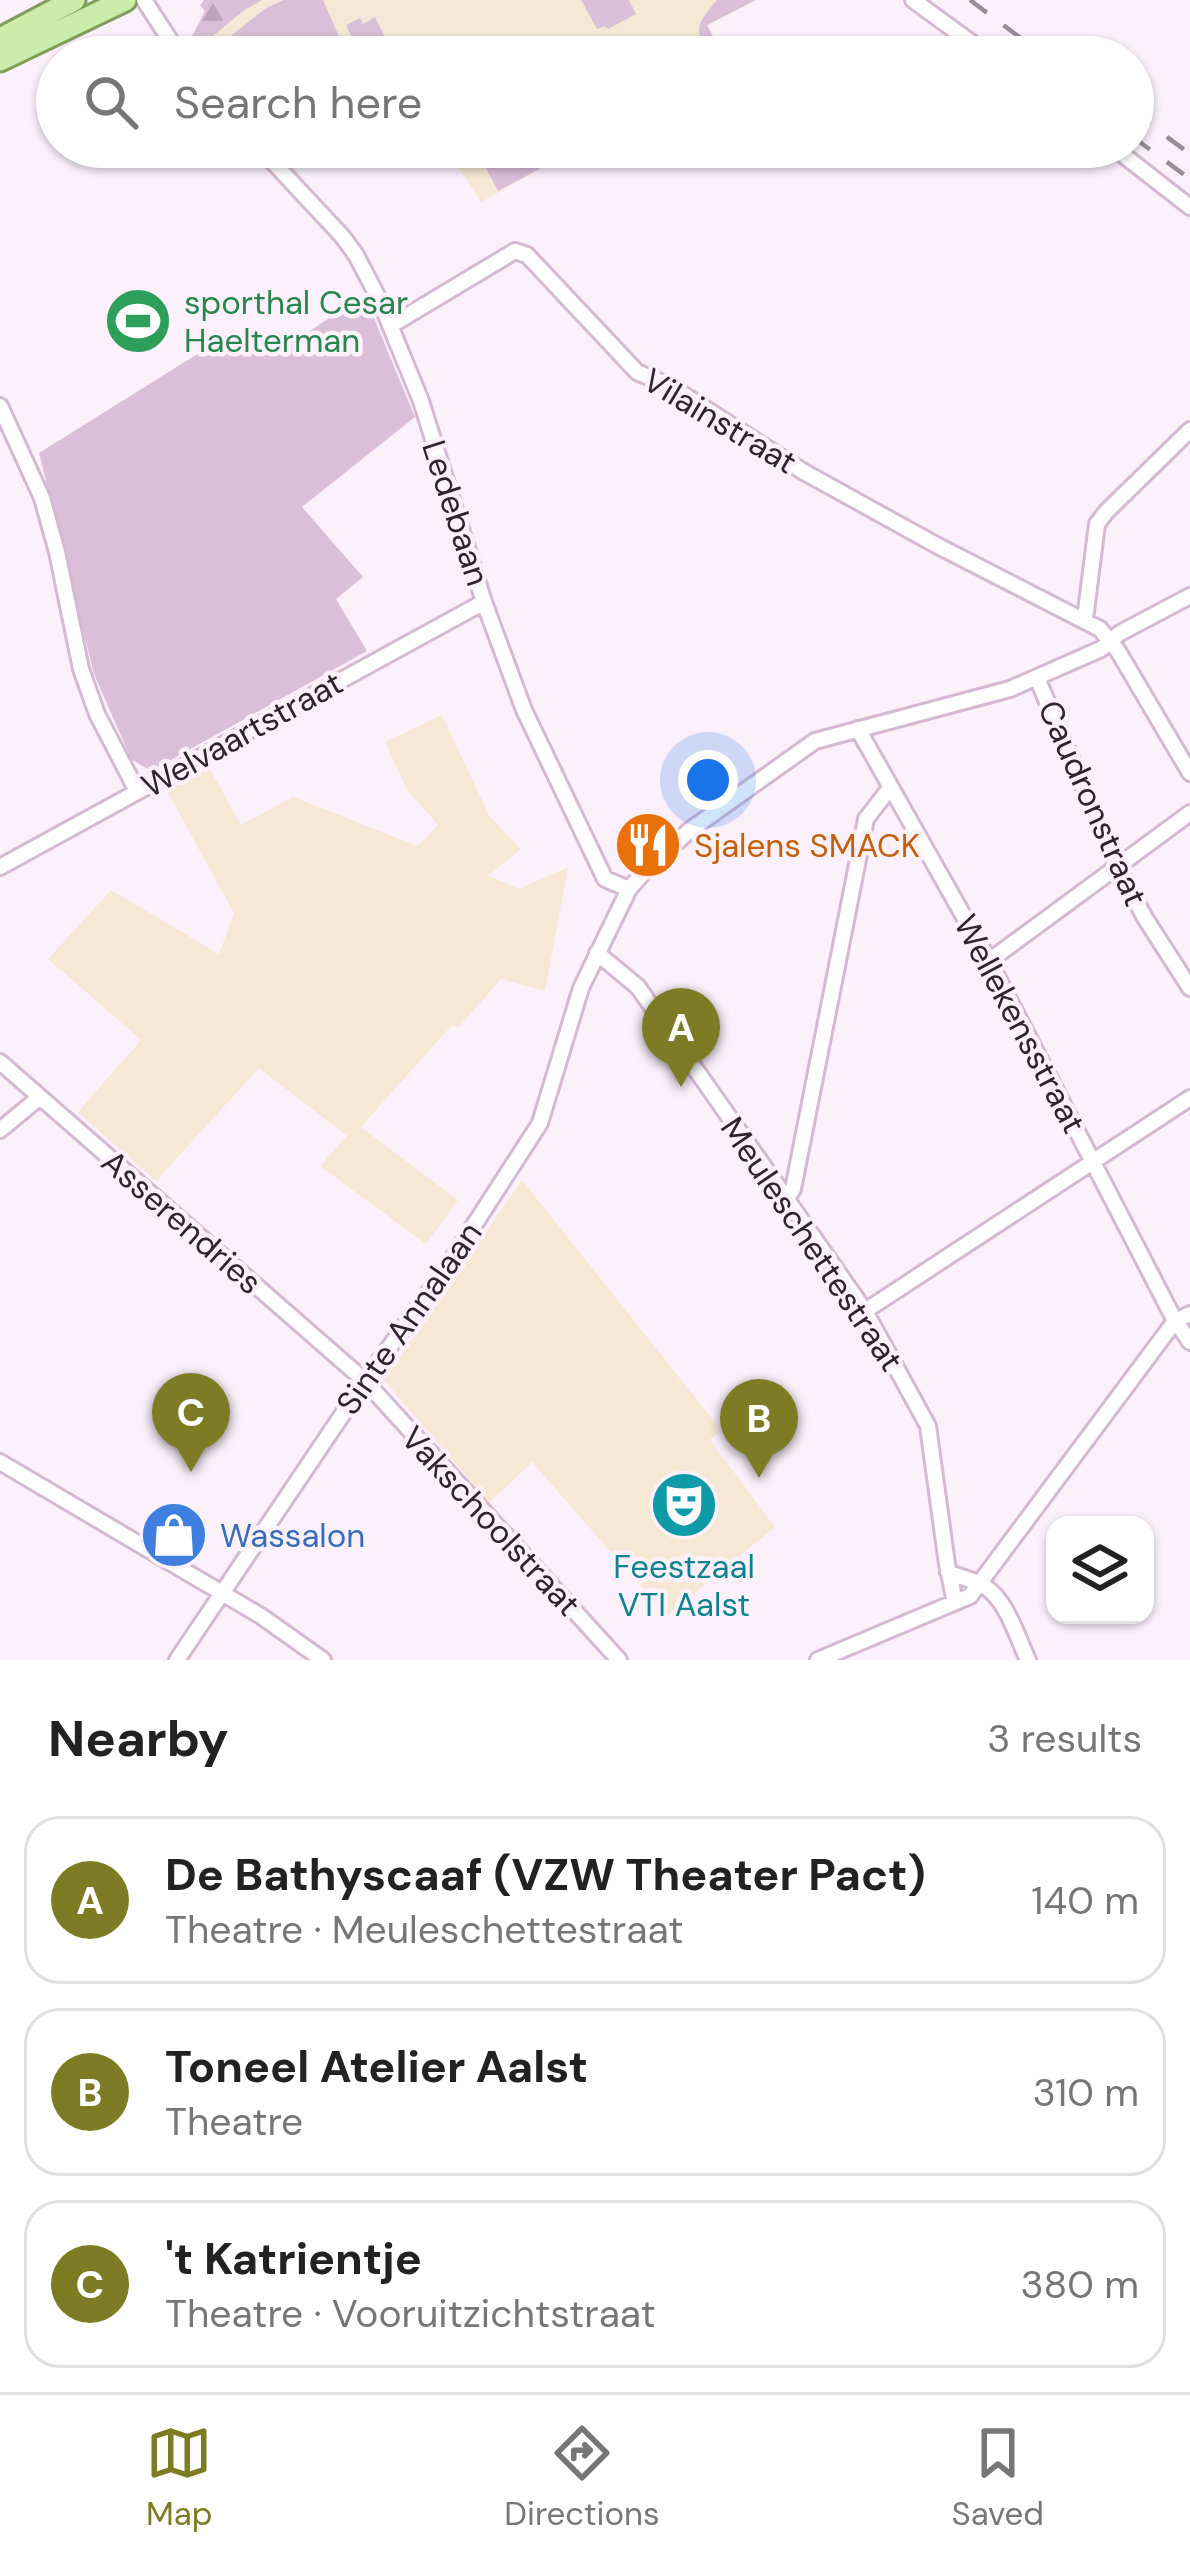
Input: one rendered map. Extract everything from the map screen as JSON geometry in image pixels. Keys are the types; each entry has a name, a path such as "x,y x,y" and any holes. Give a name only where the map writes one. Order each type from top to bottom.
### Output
{"main road":[{"path":"0,39 74,0"},
{"path":"50,36 125,0"},
{"path":"0,60 36,43"}],"street":[{"path":"144,0 167,36"},
{"path":"913,0 962,36"},
{"name":"Ledebaan","path":"279,168 356,255 421,401 484,602 524,710 605,879 629,889"},
{"path":"1140,168 1190,207"},
{"name":"Vilainstraat","path":"390,326 515,251 527,255 637,372 670,386 804,472 1100,629 1190,772"},
{"path":"0,406 5,432 42,498 87,686 137,791"},
{"path":"1085,619 1097,524 1190,430"},
{"name":"Sinte Annalaan","path":"177,1660 540,1123 581,988 629,889 691,830 815,741 980,698 1037,678 1101,649 1190,596"},
{"name":"Welvaartstraat","path":"0,867 484,602"},
{"name":"Caudronstraat","path":"1037,678 1118,868 1190,988"},
{"name":"Wellekensstraat","path":"858,729 989,961 1092,1162 1183,1318 1190,1342"},
{"path":"787,1198 793,1190 866,818 890,788"},
{"path":"989,961 1190,813"},
{"name":"Meuleschettestraat","path":"597,953 638,987 865,1311 928,1426 955,1602"},
{"name":"Asserendries","path":"0,1062 364,1382"},
{"path":"0,1130 40,1097"},
{"path":"865,1311 1190,1098"},
{"path":"818,1660 970,1595 1183,1318"},
{"name":"Vakschoolstraat","path":"364,1382 619,1660"},
{"path":"2,1466 261,1616 323,1660"},
{"path":"948,1572 981,1584 999,1599 1028,1660"}],"shaded area":[{"path":"230,0 756,0 707,26 712,36 195,36"},
{"path":"459,168 542,168 481,202"},
{"path":"442,715 490,817 521,849 488,876 519,889 568,867 545,991 501,979 458,1028 452,1025 361,1127 458,1200 426,1244 320,1166 347,1136 259,1068 156,1181 78,1112 141,1040 48,959 111,890 219,954 234,913 167,791 209,767 241,825 293,797 418,846 438,825 407,790 385,742"},
{"path":"522,1180 721,1430 710,1440 775,1527 667,1616 532,1462 489,1503 384,1380"}],"green space":[{"path":"204,0 262,0 213,36 192,36 205,11 200,5"},
{"path":"284,0 323,0 339,36 230,36"},
{"path":"581,0 629,0 636,14 608,29 597,29"},
{"path":"717,0 756,0 707,25 713,36 700,36 705,16"},
{"path":"375,17 384,36 351,36 346,25 360,18 363,24"},
{"path":"486,168 541,168 498,191"},
{"path":"364,294 415,417 302,507 363,577 336,599 367,651 151,771 131,759 94,674 39,453 223,338 275,355"}],"railway":[{"path":"970,0 1018,36"},
{"path":"1154,127 1190,154"},
{"path":"1154,152 1190,179"}],"place":[{"name":"sporthal Cesar Haelterman","path":"138,321"},
{"name":"Sjalens SMACK","path":"648,845"},
{"name":"De Bathyscaaf (VZW Theater Pact)","path":"681,1087"},
{"name":"'t Katrientje","path":"191,1472"},
{"name":"Toneel Atelier Aalst","path":"759,1478"},
{"name":"Feestzaal VTI Aalst","path":"684,1505"},
{"name":"Wassalon","path":"174,1535"}]}
